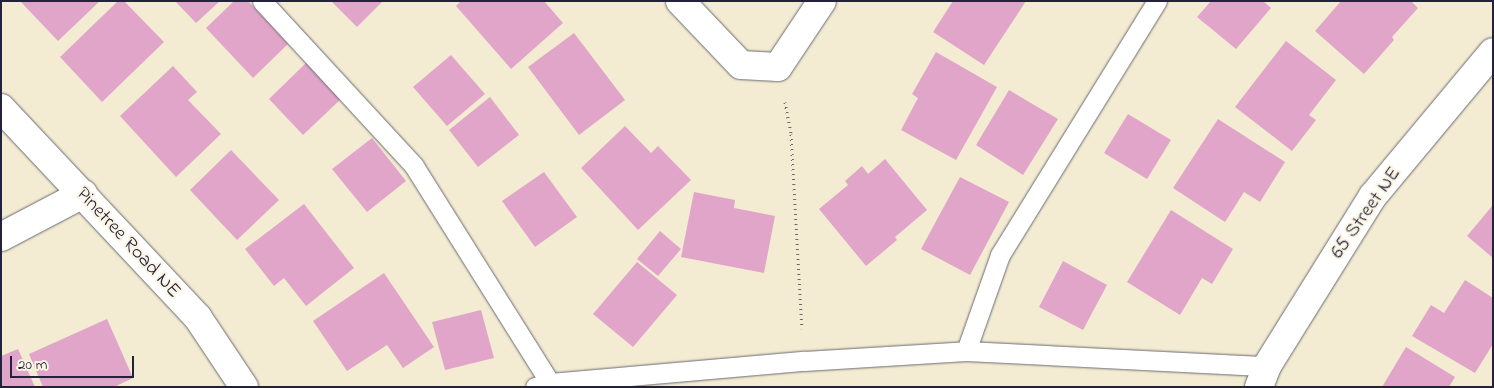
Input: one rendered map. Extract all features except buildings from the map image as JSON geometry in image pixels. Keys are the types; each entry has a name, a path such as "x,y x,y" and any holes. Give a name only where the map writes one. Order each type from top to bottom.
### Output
{"street":[{"path":"680,1 741,65 778,67 822,1"},
{"name":"65 Street NE","path":"1263,376 1373,196 1493,52"},
{"name":"Pinetree Road NE","path":"1,108 198,318 244,387"},
{"path":"1,237 83,194"}],"lane":[{"path":"262,1 414,166 543,385 804,361 966,351 1263,376"},
{"path":"966,351 1000,255 1157,1"}],"path":[{"path":"778,67 791,134 804,361"}]}
